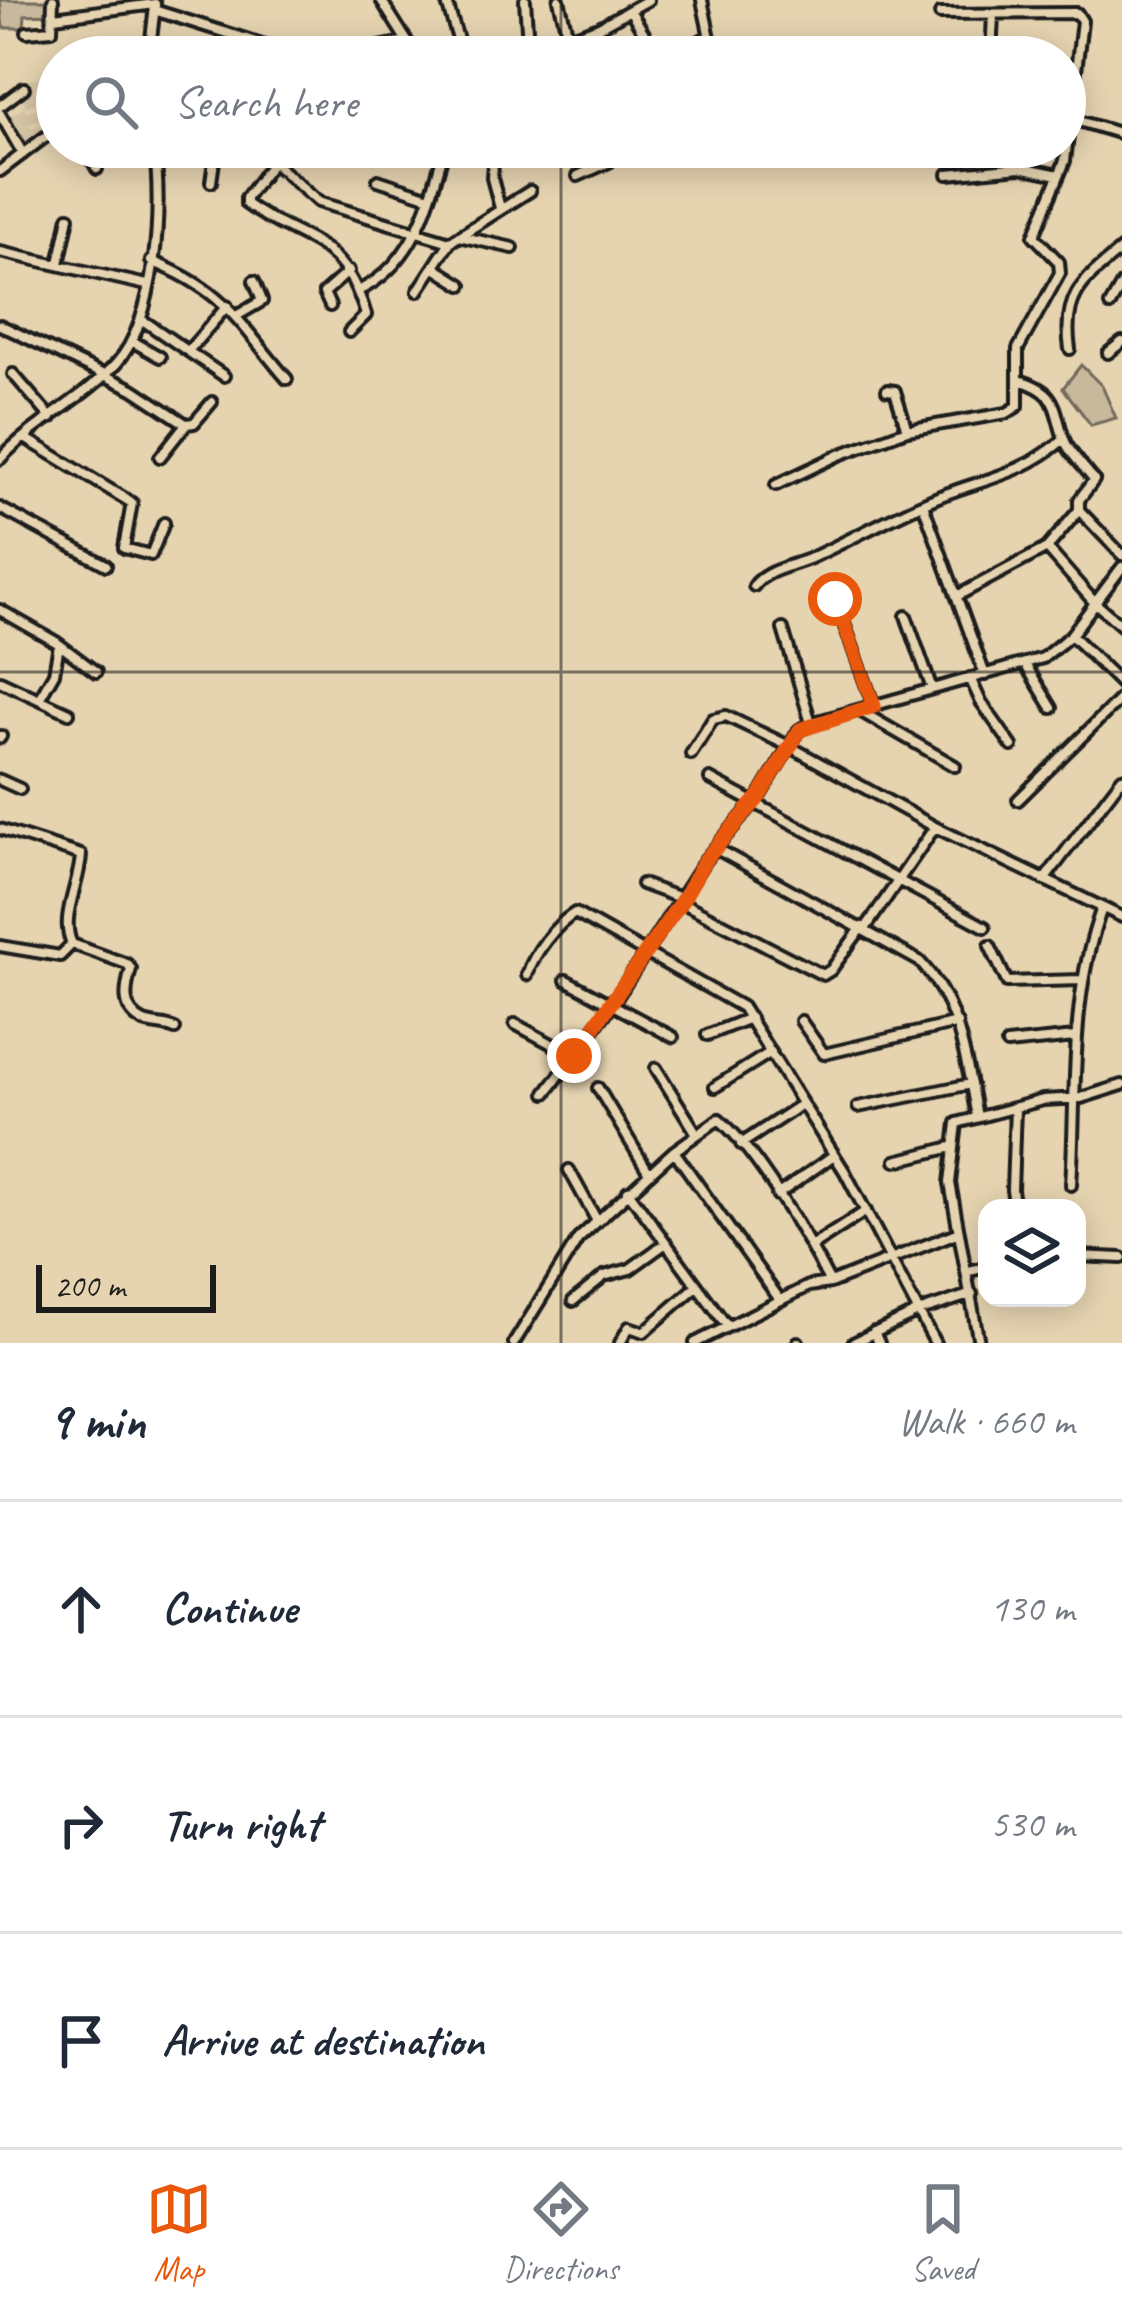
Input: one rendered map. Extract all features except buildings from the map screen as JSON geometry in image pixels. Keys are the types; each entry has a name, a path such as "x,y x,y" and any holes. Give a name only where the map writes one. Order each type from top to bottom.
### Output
{"street":[{"path":"27,32 52,30 53,0"},
{"path":"381,0 404,36"},
{"path":"446,0 457,36"},
{"path":"525,0 527,36"},
{"path":"559,0 565,36"},
{"path":"573,36 648,0"},
{"path":"702,0 709,35"},
{"path":"54,17 155,4 242,36"},
{"path":"151,36 155,4"},
{"path":"630,10 645,36"},
{"path":"940,14 1080,15 1077,36"},
{"path":"992,36 993,14"},
{"path":"23,88 0,110 23,154"},
{"path":"1086,123 1122,134"},
{"path":"0,171 36,144"},
{"path":"1,456 104,376 132,341 141,319 151,261 160,188 157,168"},
{"path":"211,182 213,168"},
{"path":"268,168 246,204 333,252 349,271 367,315 349,332"},
{"path":"280,168 318,202 454,239 513,248"},
{"path":"358,291 393,269 416,230 439,168"},
{"path":"493,168 500,208"},
{"path":"578,176 596,168"},
{"path":"948,174 1010,168"},
{"path":"1025,168 1059,175"},
{"path":"776,485 838,455 908,430 1007,413 1018,406 1018,349 1060,273 1059,262 1034,236 1060,168"},
{"path":"378,180 430,197"},
{"path":"418,291 454,239 530,191"},
{"path":"58,264 69,217"},
{"path":"1070,349 1066,313 1082,281 1122,249"},
{"path":"0,252 147,285"},
{"path":"151,261 196,281 228,305 287,379"},
{"path":"435,268 462,285"},
{"path":"330,306 323,292 349,271"},
{"path":"238,315 262,301 254,281"},
{"path":"1110,305 1122,284"},
{"path":"190,350 228,305"},
{"path":"141,319 224,376"},
{"path":"0,325 133,389 186,424 194,423 212,403"},
{"path":"132,341 160,357"},
{"path":"1108,353 1122,342"},
{"path":"13,374 50,418"},
{"path":"1019,380 1046,391 1058,411 1064,440 1094,480 1078,500 1079,510 1122,555"},
{"path":"887,390 895,392 908,430"},
{"path":"160,457 186,424"},
{"path":"25,438 132,503 124,548 151,556 164,523"},
{"path":"754,586 761,577 923,504 1012,474 1064,440"},
{"path":"923,504 985,675"},
{"path":"0,508 106,566"},
{"path":"956,596 1047,548 1079,510"},
{"path":"1047,548 1122,626"},
{"path":"545,1093 612,1005 800,730 811,723 1025,664 1060,648 1122,567"},
{"path":"835,599 874,706"},
{"path":"0,610 96,672"},
{"path":"906,616 932,688"},
{"path":"783,629 811,723"},
{"path":"1071,635 1122,685"},
{"path":"39,699 54,673 60,645"},
{"path":"1025,664 1052,708"},
{"path":"970,678 1012,746"},
{"path":"0,681 69,713"},
{"path":"1018,800 1122,697"},
{"path":"859,710 955,766"},
{"path":"691,754 713,719 722,715 789,746 935,827 1122,917"},
{"path":"1044,880 1122,778"},
{"path":"710,779 985,927"},
{"path":"0,780 20,790"},
{"path":"642,884 682,900 823,975 864,928 935,827"},
{"path":"0,829 81,855 68,923 72,944"},
{"path":"716,848 919,961 936,979 957,1023 977,1117"},
{"path":"1071,1185 1075,1037 1082,980 1102,907"},
{"path":"526,975 531,962 574,913 742,1007 834,1155 935,1343"},
{"path":"0,946 60,956 72,944"},
{"path":"72,944 127,964 131,969 124,992 128,1008 143,1022 175,1029"},
{"path":"990,946 1007,982 1082,980"},
{"path":"566,980 674,1036"},
{"path":"707,1035 750,1018"},
{"path":"801,1021 822,1054 957,1023"},
{"path":"514,1024 574,1056"},
{"path":"1007,1044 1075,1037"},
{"path":"715,1087 771,1052"},
{"path":"656,1068 697,1134"},
{"path":"858,1107 970,1084"},
{"path":"979,1343 950,1184 957,1123 1122,1085"},
{"path":"598,1088 649,1173"},
{"path":"740,1144 802,1104"},
{"path":"1014,1199 1015,1108"},
{"path":"514,1343 578,1239 674,1151 718,1119 811,1246 830,1283"},
{"path":"896,1161 952,1147"},
{"path":"674,1151 780,1300"},
{"path":"776,1196 834,1155"},
{"path":"568,1170 597,1221"},
{"path":"628,1191 727,1326"},
{"path":"811,1246 866,1211"},
{"path":"695,1343 808,1286 830,1283 959,1232"},
{"path":"573,1300 604,1276 630,1269 666,1244"},
{"path":"1086,1256 1122,1258"},
{"path":"969,1271 978,1269"},
{"path":"620,1343 629,1327 644,1332 697,1286"},
{"path":"853,1343 972,1294"},
{"path":"874,1332 879,1343"}],"shaded area":[{"path":"0,0 50,0 50,14 25,15 24,28 3,28"},
{"path":"36,78 36,106 26,106 22,94 31,91 27,81"},
{"path":"24,108 27,113 36,108 36,121 28,125 36,126 36,136 21,144 8,116"},
{"path":"1081,365 1102,386 1116,418 1091,425 1063,388"}],"route":[{"path":"574,1056 705,860 759,797 800,730 874,706 835,599"}]}
